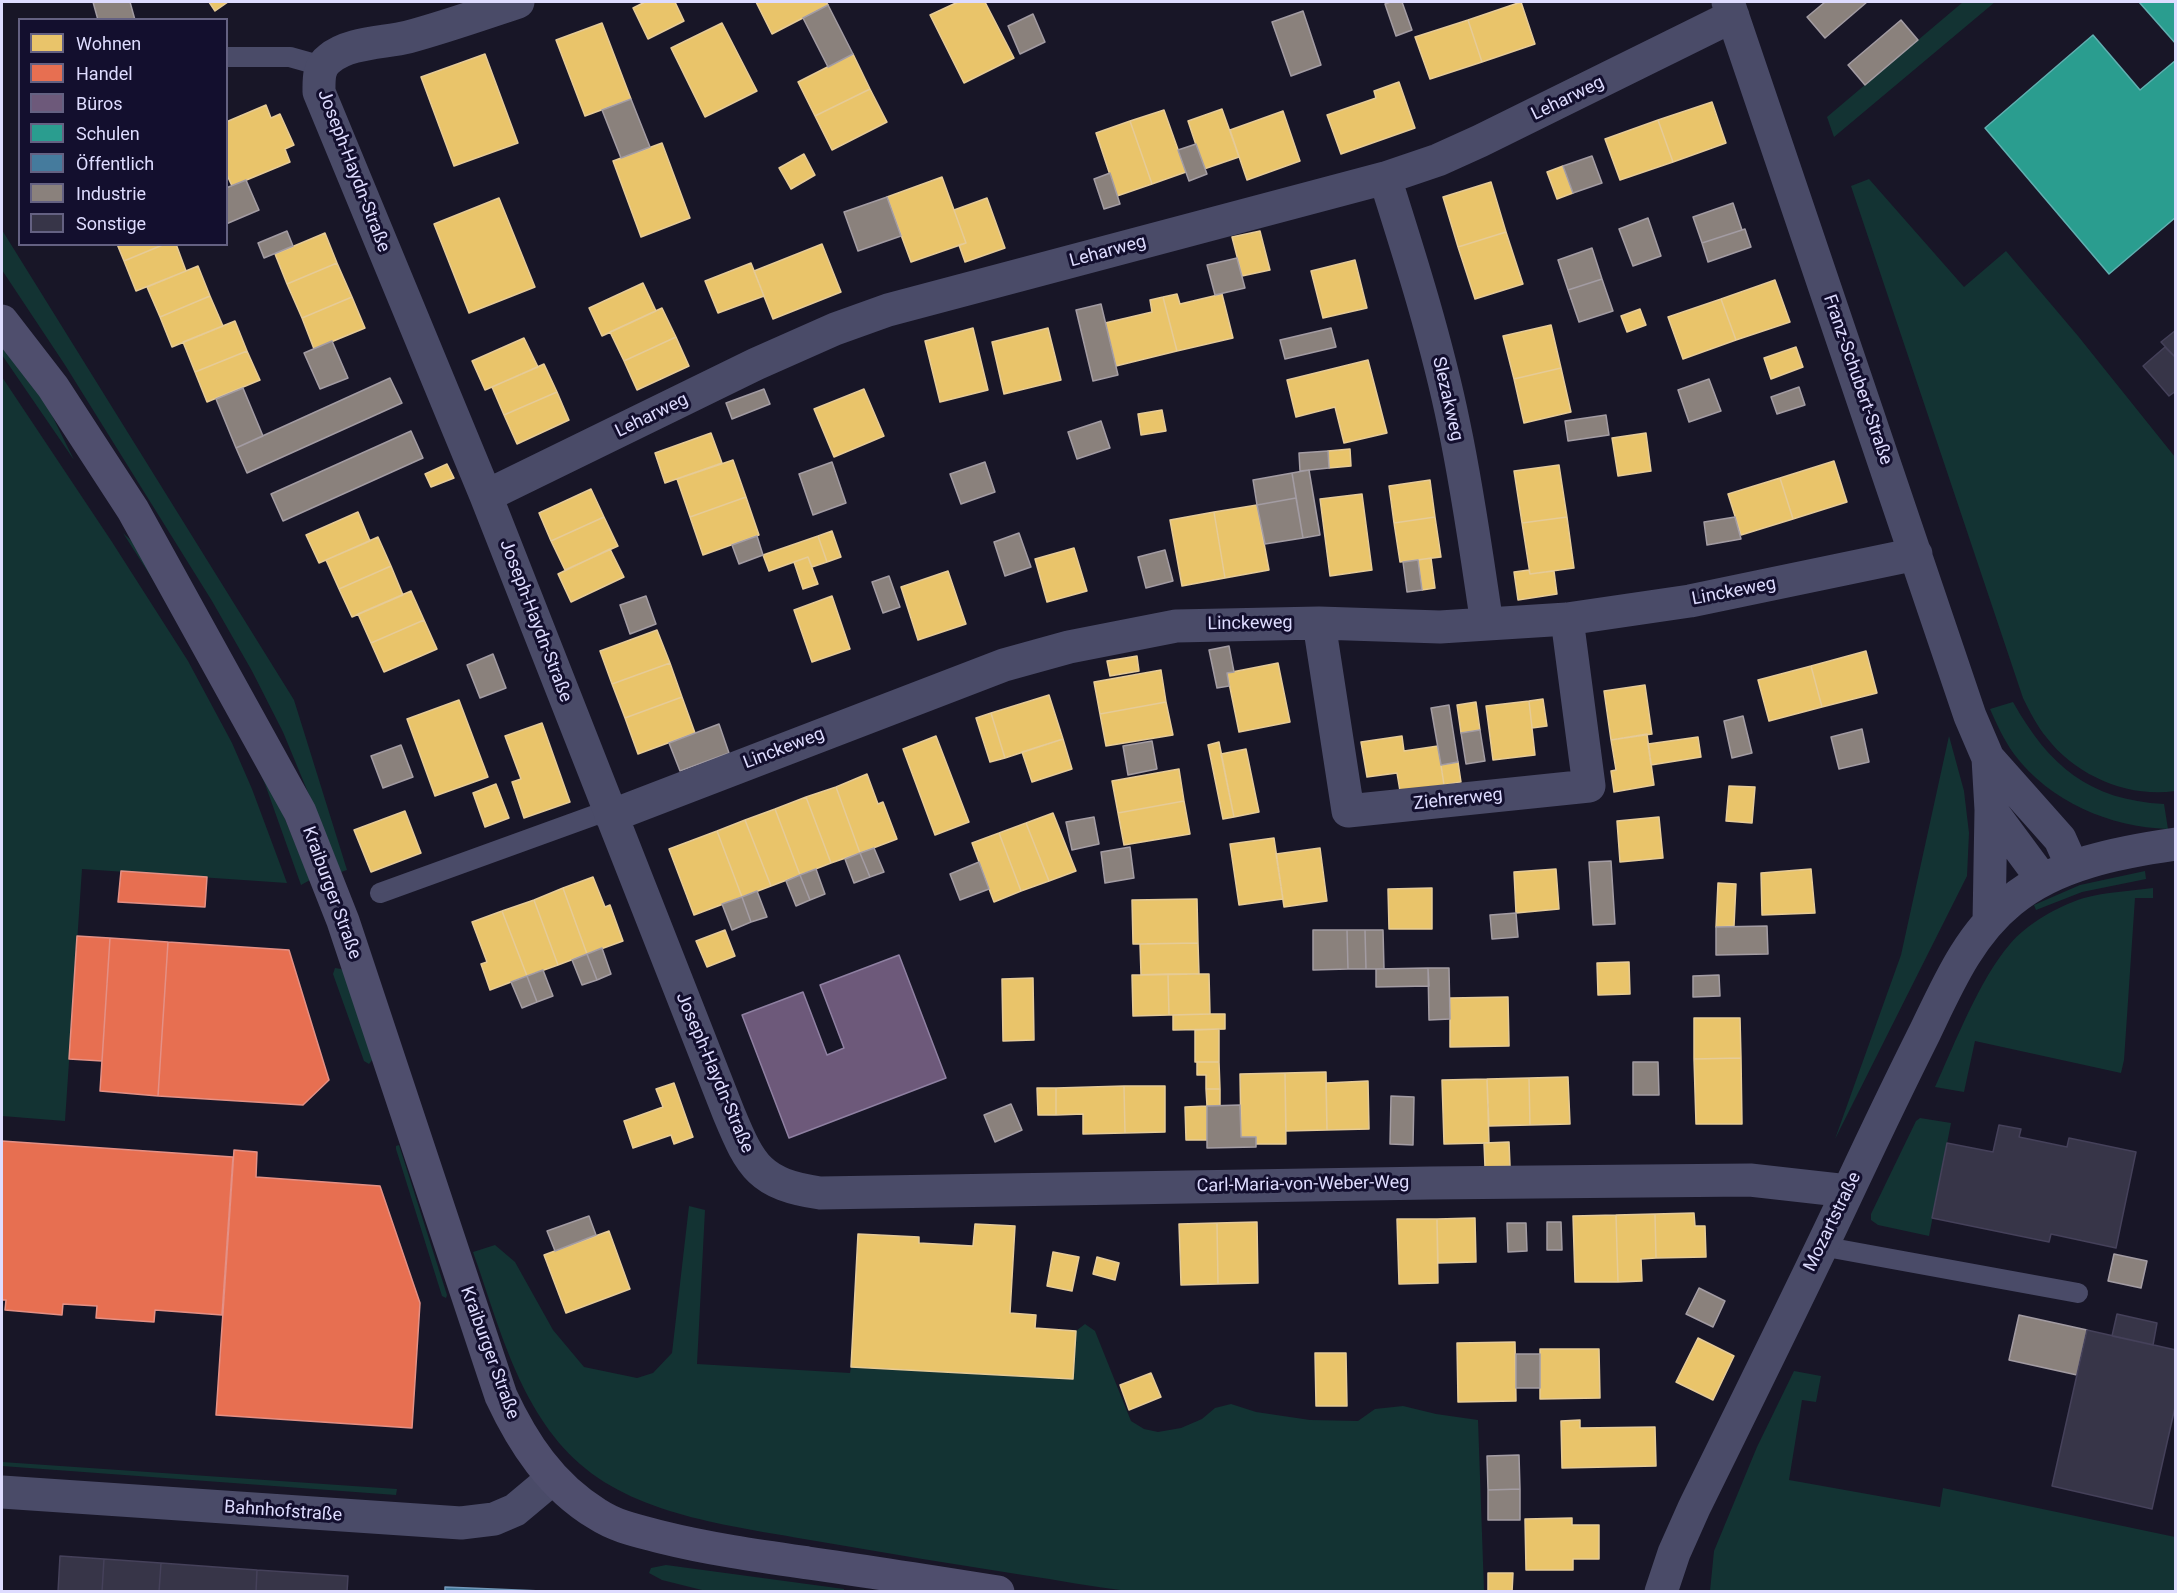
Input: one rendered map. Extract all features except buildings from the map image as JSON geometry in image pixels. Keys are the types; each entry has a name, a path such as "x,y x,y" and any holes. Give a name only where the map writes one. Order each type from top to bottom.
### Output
{"main road":[{"name":"Kraiburger Straße","path":"2,321 53,387 133,510 300,812 343,921 501,1396 521,1436 552,1479 574,1498 619,1526 678,1541 886,1583 998,1592"}],"street":[{"path":"322,66 329,58 340,52 418,34 518,2"},
{"name":"Leharweg","path":"486,496 756,364 835,329 888,310 1385,178 1438,160 1480,141 1731,9"},
{"name":"Franz-Schubert-Straße","path":"1731,9 1970,716 1988,758 2060,839 2072,866"},
{"name":"Joseph-Haydn-Straße","path":"322,66 318,80 320,92 486,496 743,1147 762,1173"},
{"name":"Slezakweg","path":"1385,178 1434,340 1454,426 1487,624"},
{"name":"Linckeweg","path":"610,813 951,684 1004,665 1069,647 1176,626 1210,624 1319,623 1440,627 1567,620 1690,601 1916,554"},
{"name":"Ziehrerweg","path":"1319,623 1348,811 1589,786 1567,620"},
{"name":"Franz-Schubert-Straße","path":"1988,758 1991,810 1989,922"},
{"path":"1991,810 2042,879"},
{"name":"Mozartstraße","path":"1662,1592 1674,1553 1694,1508 1958,965 1972,942 2009,902 2042,879 2072,866 2175,844"},
{"name":"Carl-Maria-von-Weber-Weg","path":"762,1173 793,1189 820,1193 1750,1180 1848,1191"},
{"name":"Bahnhofstraße","path":"2,1492 461,1523 494,1519 515,1510 552,1479"}],"lane":[{"path":"228,57 290,57 322,66"},
{"path":"380,893 610,813"},
{"path":"1821,1246 2078,1293"}],"green space":[{"path":"1963,2 1995,2 1834,137 1827,117"},
{"path":"1869,179 1964,287 2006,251 2175,457 2175,791 2140,791 2122,787 2088,773 2073,763 2047,738 2023,698 1851,186"},
{"path":"2,230 294,700 347,870 341,872 283,732 252,671 212,601 65,365 2,270"},
{"path":"2,331 35,381 74,460 2,355"},
{"path":"2,377 188,661 232,743 287,883 82,869 65,1121 2,1116"},
{"path":"123,533 141,550 254,743 310,880 301,885 265,784 245,738 168,603"},
{"path":"2013,702 2041,744 2074,776 2114,795 2137,801 2164,804 2168,829 2146,827 2103,817 2083,809 2045,786 2014,754 1990,709"},
{"path":"1949,736 1964,791 1969,833 1967,876 1835,1139 1901,955"},
{"path":"2145,871 2146,879 2082,892 2036,910 2034,905 2080,885"},
{"path":"2153,888 2153,898 2135,898 2124,1060 2121,1073 1975,1041 1964,1092 1935,1087 1978,993 1999,959 2017,937 2044,917 2074,901 2101,894"},
{"path":"335,968 343,971 373,1059 369,1064 364,1061 333,974"},
{"path":"1920,1118 1951,1123 1929,1236 1878,1225 1871,1220 1871,1214 1916,1121"},
{"path":"399,1145 447,1295 446,1298 442,1296 396,1149"},
{"path":"689,1206 705,1210 697,1364 850,1373 851,1367 1073,1379 1076,1331 1085,1324 1095,1331 1131,1421 1144,1429 1158,1432 1181,1428 1202,1419 1215,1408 1231,1404 1256,1412 1310,1420 1358,1421 1375,1409 1403,1406 1436,1414 1478,1420 1484,1591 1128,1591 755,1531 692,1517 631,1496 604,1482 580,1464 541,1418 513,1365 473,1252 495,1245 515,1262 553,1330 584,1367 637,1378 653,1373 672,1353"},
{"path":"1794,1371 1821,1376 1816,1402 1802,1400 1789,1480 1940,1507 1943,1488 2175,1537 2175,1591 1710,1591 1714,1551 1757,1447"},
{"path":"2,1462 397,1489 396,1495 2,1466"},
{"path":"666,1565 844,1589 844,1591 706,1591 662,1580 649,1573 651,1568"}]}
